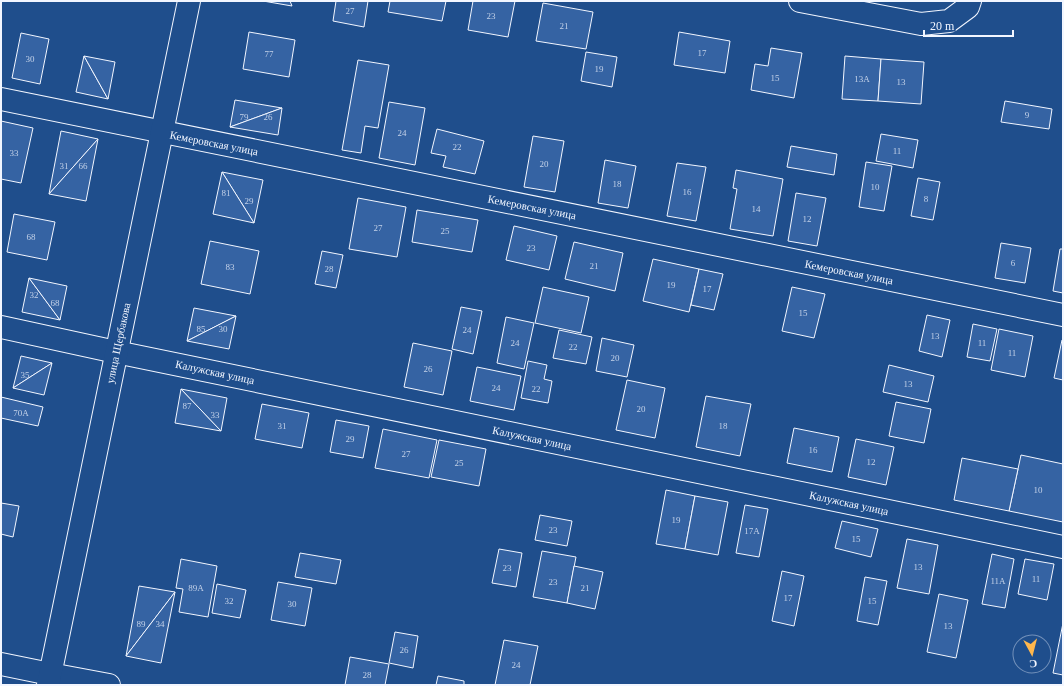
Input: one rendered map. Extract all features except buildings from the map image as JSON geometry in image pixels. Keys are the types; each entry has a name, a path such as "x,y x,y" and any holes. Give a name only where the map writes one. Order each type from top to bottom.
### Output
{"street":[{"name":"улица Щербакова","path":"49,679 189,1"},
{"path":"800,1 921,24 949,22 969,4"},
{"name":"Кемеровская улица","path":"1,99 1063,315"},
{"name":"Калужская улица","path":"1,327 1063,547"},
{"path":"1,664 49,679 109,685"}]}
